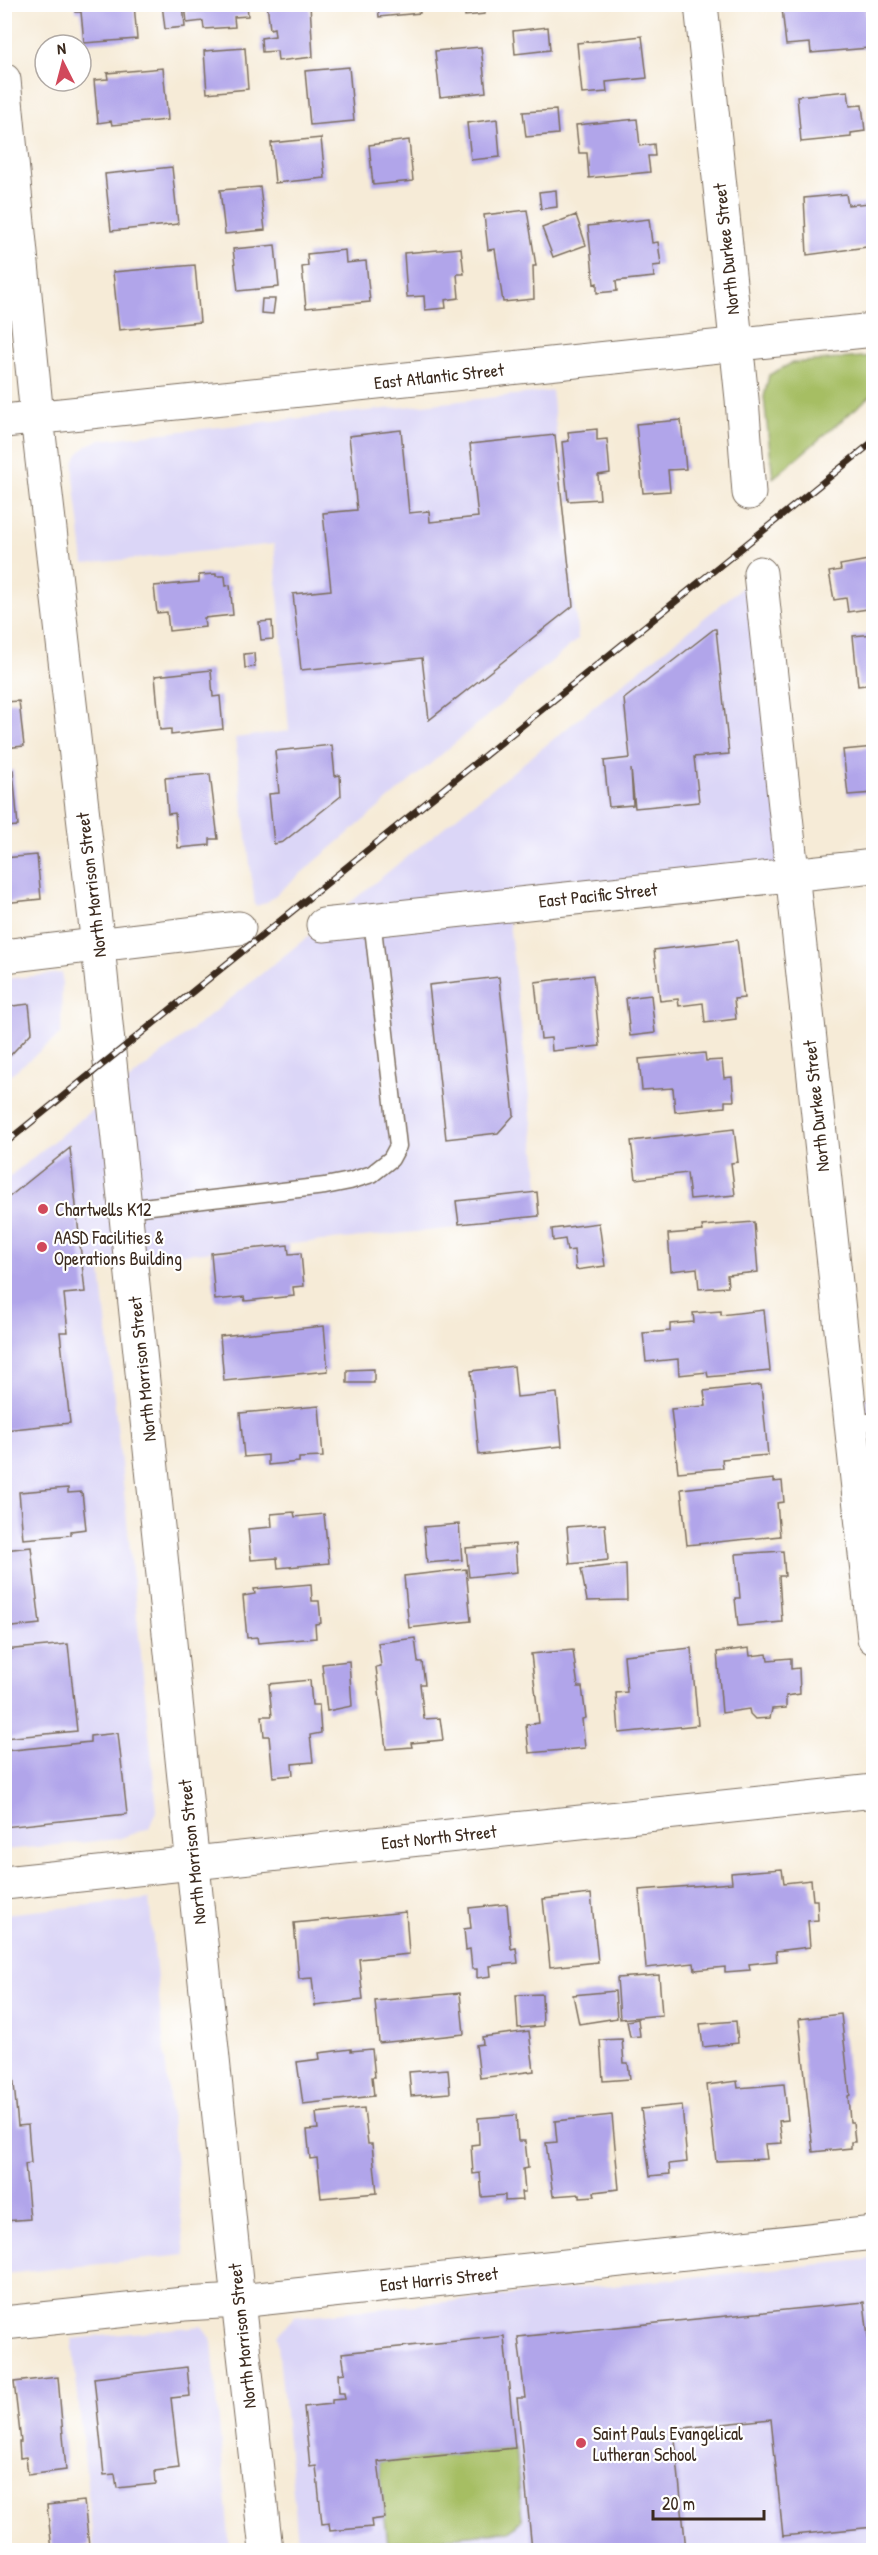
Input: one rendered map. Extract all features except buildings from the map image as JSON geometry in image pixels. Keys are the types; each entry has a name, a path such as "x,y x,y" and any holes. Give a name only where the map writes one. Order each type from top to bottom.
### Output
{"street":[{"name":"North Durkee Street","path":"700,4 736,345 749,493"},
{"name":"North Morrison Street","path":"4,80 37,417 98,945 238,2301 266,2550"},
{"name":"East Atlantic Street","path":"4,421 873,330"},
{"name":"North Durkee Street","path":"760,573 791,874 862,1422 873,1638"},
{"name":"East Pacific Street","path":"323,925 873,866"},
{"path":"4,956 239,928"},
{"name":"East North Street","path":"4,1883 873,1791"},
{"name":"East Harris Street","path":"4,2323 184,2304 238,2301 873,2233"}],"lane":[{"path":"125,1209 325,1186 372,1174 391,1159 398,1146 372,919"}],"shaded area":[{"path":"552,391 578,639 266,903 255,906 235,738 289,731 274,544 84,564 74,477 74,463 78,454 88,445 99,440"},
{"path":"760,573 791,874 507,905 543,1220 100,1262 157,1809 149,1828 118,1839 5,1850 5,1180"},
{"path":"62,973 61,1034 5,1079 5,979"},
{"path":"873,1397 873,1495 864,1398"},
{"path":"149,1899 185,2255 5,2274 4,1914"},
{"name":"Saint Pauls Evangelical Lutheran School","path":"873,2259 873,2550 299,2550 277,2335 294,2317"},
{"path":"202,2326 212,2342 230,2550 94,2550 72,2339"}],"green space":[{"path":"873,356 873,394 773,478 764,397 769,375 792,363"},
{"path":"515,2448 522,2519 510,2531 388,2543 378,2462"}],"railway":[{"path":"4,1144 874,441"}],"place":[{"name":"Chartwells K12","path":"43,1209"},
{"name":"AASD Facilities & Operations Building","path":"42,1247"},
{"name":"Saint Pauls Evangelical Lutheran School","path":"581,2443"}]}
